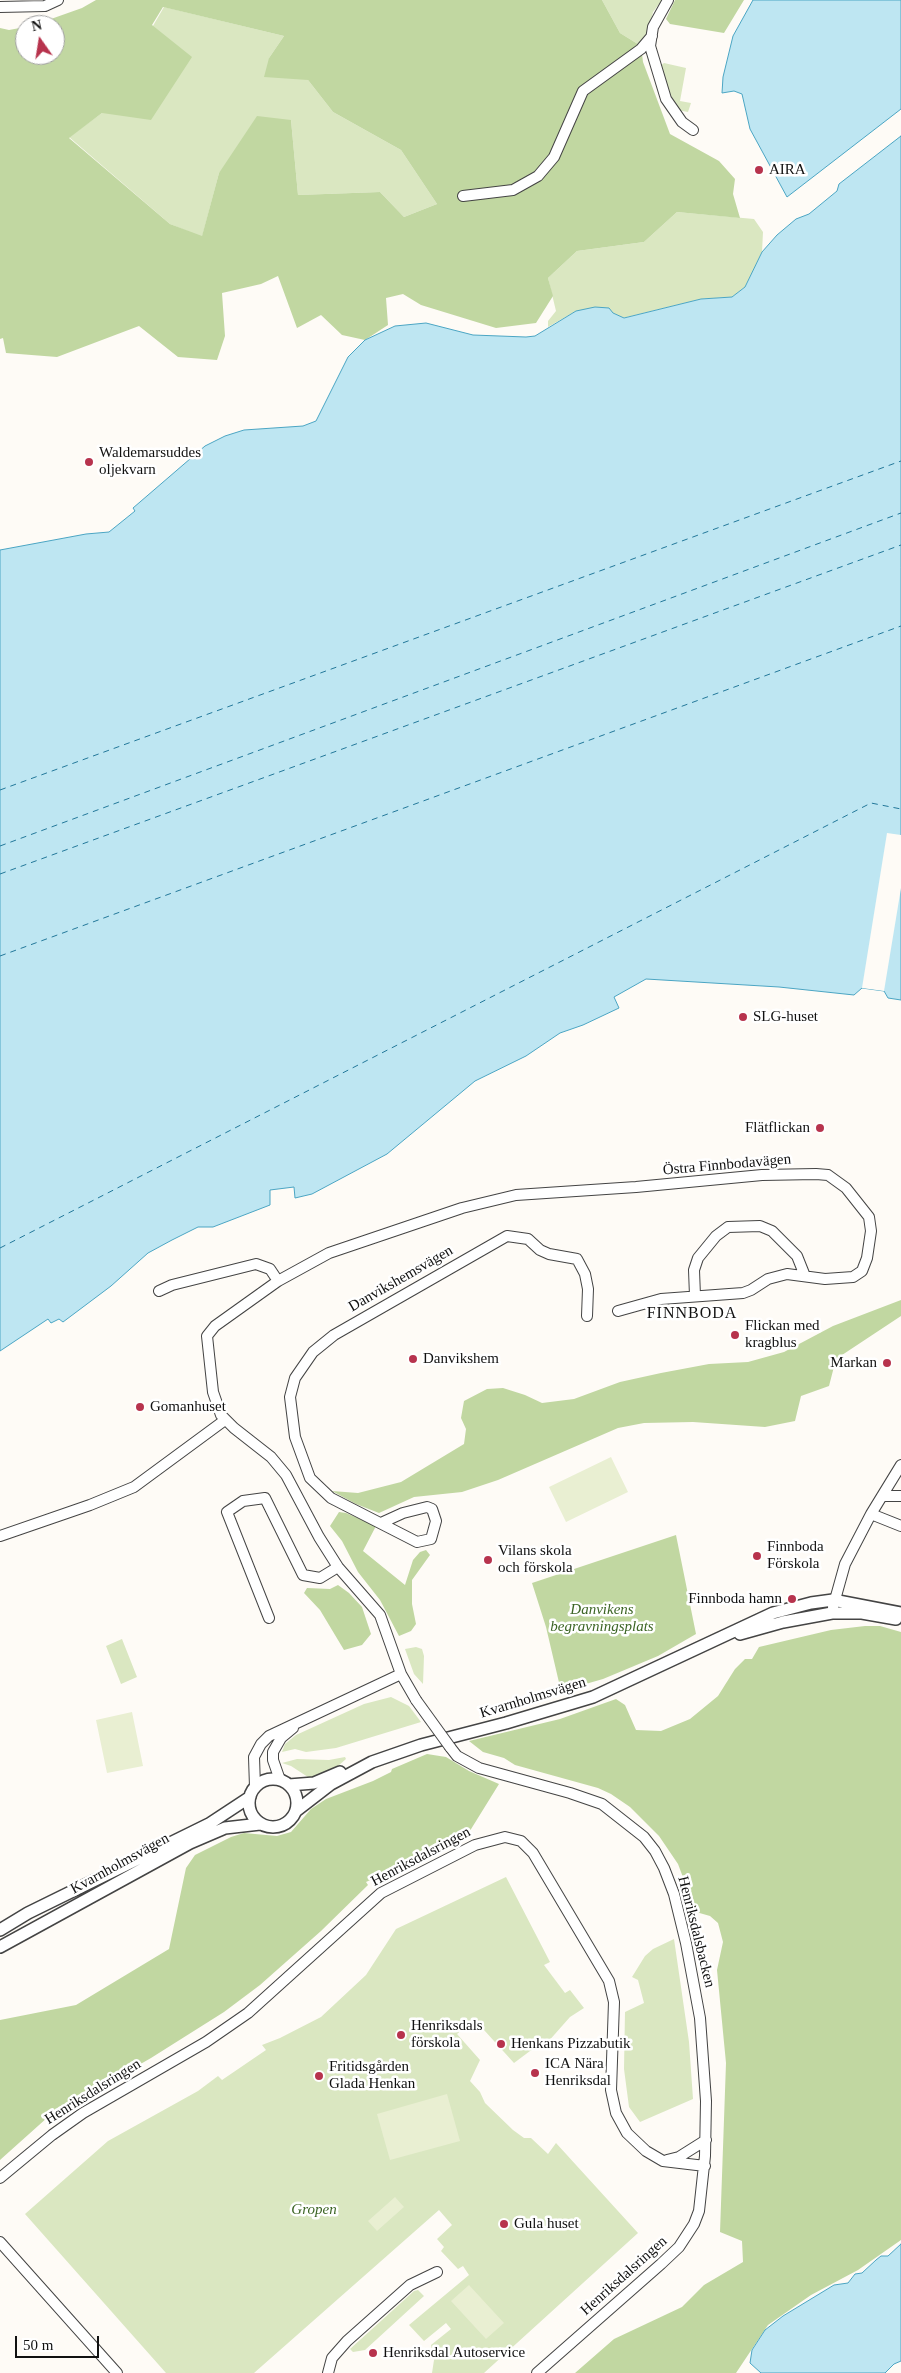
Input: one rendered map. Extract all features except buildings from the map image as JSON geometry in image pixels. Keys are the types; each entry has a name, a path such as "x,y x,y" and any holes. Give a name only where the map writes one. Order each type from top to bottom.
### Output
{"street":[{"path":"0,7 45,6 58,0"},
{"path":"668,0 654,27 650,46 666,99 682,122 693,130"},
{"path":"463,196 513,190 538,176 554,157 583,91 641,49 652,36"},
{"name":"Östra Finnbodavägen","path":"225,1420 212,1392 207,1336 215,1326 278,1281 329,1254 462,1208 516,1195 636,1187 762,1175 828,1175 846,1188 864,1209 871,1224 870,1243 862,1271 853,1277 825,1279 788,1274 776,1276 743,1293 661,1299 618,1311"},
{"path":"695,1296 694,1270 698,1258 716,1236 728,1227 760,1226 772,1231 797,1256 804,1276"},
{"name":"Danvikshemsvägen","path":"382,1523 403,1513 427,1507 432,1508 436,1521 431,1539 417,1542 331,1498 310,1478 295,1436 290,1398 295,1378 313,1352 334,1335 507,1236 528,1239 540,1250 548,1254 577,1259 585,1274 588,1289 587,1316"},
{"path":"159,1291 172,1285 256,1264 270,1269 278,1281"},
{"path":"0,1536 90,1505 134,1487 225,1420 271,1457 294,1489 319,1538 338,1567 380,1615 401,1674 300,1723 278,1731 261,1744 254,1758 251,1812 260,1824"},
{"path":"832,1613 833,1600 843,1569 871,1514 901,1465"},
{"path":"294,1489 310,1478"},
{"path":"882,1496 901,1496"},
{"path":"269,1618 227,1512 242,1501 265,1498 303,1575 320,1578 338,1567"},
{"path":"871,1514 901,1526"},
{"name":"Kvarnholmsvägen","path":"0,1930 28,1913 209,1824 252,1792 263,1781 314,1783 343,1771 358,1768 421,1745 506,1723 593,1697 773,1613 811,1603 833,1600 901,1613"},
{"name":"Kvarnholmsvägen","path":"712,1642 783,1622 832,1613 862,1613 901,1619"},
{"name":"Henriksdalsbacken","path":"401,1674 416,1700 457,1756 479,1768 570,1793 602,1804 632,1826 655,1850 674,1894 695,1985 703,2046 706,2101 705,2166"},
{"path":"296,1811 297,1798 284,1783 273,1760 273,1752 281,1738 300,1723"},
{"name":"Kvarnholmsvägen","path":"0,1947 190,1843 230,1827 260,1824 278,1827 287,1823 296,1811 331,1784 358,1768"},
{"name":"Henriksdalsringen","path":"0,2178 46,2140 83,2113 206,2042 248,2013 381,1893 475,1845 505,1837 521,1841 533,1853 610,1981 614,2002 611,2090 613,2102 621,2123 633,2141 663,2161 705,2166 699,2211 694,2224 679,2247 537,2373"},
{"path":"663,2161 679,2157 706,2140"},
{"path":"0,2242 117,2373"},
{"path":"328,2373 332,2358 347,2341 410,2285 437,2272"}],"green space":[{"path":"96,0 602,0 620,33 641,46 643,62 670,134 719,161 735,179 733,194 740,218 677,212 644,242 577,251 548,278 553,296 536,323 496,328 421,305 403,294 386,298 388,325 365,340 342,335 321,315 297,328 278,276 261,284 222,293 225,336 217,360 178,357 139,326 57,357 6,353 3,338 0,339 0,28 15,29 15,65 65,65 65,15 62,15 82,8","holes":["163,7 284,36 269,58 264,77 308,80 333,112 401,150 437,204 404,217 380,192 298,195 291,120 257,116 219,173 202,236 170,224 69,138 102,113 151,120 192,57 152,25"]},
{"path":"602,0 662,0 653,12 649,29 641,46 620,33"},
{"path":"675,0 744,0 724,33 670,24 666,19"},
{"path":"164,7 284,36 269,58 308,80 333,112 401,150 437,204 404,217 380,192 298,195 291,120 219,173 202,237 170,224 69,137 102,113"},
{"path":"664,63 686,68 680,101 691,103 688,112 677,110 662,76 660,66"},
{"path":"677,212 754,219 763,232 762,252 745,287 732,297 701,299 623,318 613,313 576,311 548,327 548,321 556,311 548,278 577,251 644,242"},
{"path":"901,1300 901,1316 836,1359 829,1386 801,1396 795,1421 765,1427 693,1422 644,1423 618,1428 498,1480 462,1492 414,1497 379,1513 356,1504 332,1491 358,1493 401,1482 464,1444 466,1429 461,1418 464,1401 487,1389 503,1388 542,1403 574,1399 620,1382 661,1373 709,1364 748,1362 784,1352 833,1326"},
{"path":"611,1457 628,1492 566,1522 549,1487"},
{"path":"339,1512 346,1513 376,1526 363,1551 405,1585 413,1560 420,1552 426,1550 430,1555 412,1580 412,1604 416,1624 411,1631 399,1636 380,1600 358,1572 342,1541 330,1526"},
{"name":"Danvikens begravningsplats","path":"676,1535 696,1634 658,1656 603,1679 561,1691 546,1627 532,1583"},
{"path":"338,1585 349,1593 362,1607 371,1634 362,1645 344,1650 320,1610 304,1593 307,1588 330,1589"},
{"path":"880,1626 901,1632 901,2240 858,2270 811,2295 768,2325 736,2373 575,2373 614,2339 682,2307 704,2285 743,2262 742,2241 720,2232 726,2063 717,1970 723,1942 718,1923 710,1916 696,1912 678,1864 659,1836 630,1807 598,1788 515,1765 504,1758 483,1752 469,1741 560,1719 616,1699 625,1705 636,1730 661,1731 690,1719 718,1696 735,1669 745,1659 752,1659 759,1647 831,1630"},
{"path":"122,1639 137,1677 121,1684 106,1646"},
{"path":"416,1647 422,1649 424,1656 423,1684 414,1674 405,1649"},
{"path":"391,1697 409,1706 421,1722 336,1748 306,1752 295,1749 282,1752 285,1744 296,1735 364,1704"},
{"path":"132,1712 143,1766 107,1773 96,1720"},
{"path":"427,1754 446,1757 469,1771 499,1784 468,1834 366,1882 368,1885 321,1931 260,1985 224,2012 151,2058 48,2117 0,2160 0,2020 76,2005 169,1949 186,1868 195,1855 231,1837 244,1833 277,1836 291,1832 311,1809 326,1799 373,1781 391,1772 392,1769"},
{"path":"345,1757 346,1759 338,1766 311,1779 291,1766 282,1763 297,1759 329,1760"},
{"name":"Gropen","path":"506,1877 550,1962 544,1965 565,1993 570,1990 584,2008 570,2017 547,2043 530,2051 514,2063 474,2019 457,2034 480,2060 470,2081 480,2092 485,2103 524,2138 531,2138 548,2154 556,2143 638,2233 484,2373 432,2373 434,2360 431,2345 451,2329 446,2323 424,2341 409,2325 469,2275 463,2266 458,2269 441,2251 444,2247 437,2239 452,2225 439,2210 254,2373 166,2373 25,2214 108,2141 198,2091 218,2076 222,2080 266,2050 262,2045 321,2017 366,1975 396,1929"},
{"path":"674,1939 689,2042 693,2099 640,2122 629,2107 624,2069 625,2012 644,2003 638,1980 632,1977 645,1956 653,1949"},
{"path":"447,2094 460,2141 390,2160 377,2114"},
{"path":"395,2197 404,2207 377,2231 368,2221"},
{"path":"469,2285 504,2323 486,2339 451,2301"},
{"path":"418,2290 424,2296 365,2350 353,2352 350,2349 414,2291"}],"water":[{"path":"753,0 901,0 901,109 787,197 750,129 742,94 734,91 722,93 723,77 733,36"},
{"path":"901,136 901,1000 888,998 884,991 862,988 854,995 779,987 646,979 614,997 619,1008 583,1025 560,1033 526,1056 475,1081 387,1154 312,1194 295,1198 294,1187 270,1190 270,1205 213,1227 198,1227 172,1240 148,1253 111,1286 63,1322 59,1319 51,1323 48,1319 0,1351 0,550 86,534 109,532 135,511 133,508 205,446 225,436 244,430 303,426 316,421 348,357 365,340 395,326 426,323 473,335 526,337 535,336 576,311 595,307 609,308 613,313 624,318 701,299 732,297 745,287 762,252 777,235 796,219 809,214 837,191 839,184"},
{"path":"901,2244 901,2361 894,2364 885,2373 761,2373 750,2363 752,2350 765,2330 783,2316 834,2285 848,2283 855,2274 862,2273 881,2256 888,2256"}],"pier":[{"path":"887,833 901,835 901,888 884,991 862,988"}],"ferry route":[{"path":"0,790 901,461"},
{"path":"0,846 901,513"},
{"path":"0,874 901,545"},
{"path":"0,956 901,626"},
{"path":"0,1248 871,803 901,809"}],"place":[{"name":"AIRA","path":"759,170"},
{"name":"Waldemarsuddes oljekvarn","path":"89,462"},
{"name":"SLG-huset","path":"743,1017"},
{"name":"Flätflickan","path":"820,1128"},
{"name":"Flickan med kragblus","path":"735,1335"},
{"name":"Danvikshem","path":"413,1359"},
{"name":"Markan","path":"887,1363"},
{"name":"Gomanhuset","path":"140,1407"},
{"name":"Finnboda Förskola","path":"757,1556"},
{"name":"Vilans skola och förskola","path":"488,1560"},
{"name":"Finnboda hamn","path":"792,1599"},
{"name":"Henriksdals förskola","path":"401,2035"},
{"name":"Henkans Pizzabutik","path":"501,2044"},
{"name":"ICA Nära Henriksdal","path":"535,2073"},
{"name":"Fritidsgården Glada Henkan","path":"319,2076"},
{"name":"Gula huset","path":"504,2224"},
{"name":"Henriksdal Autoservice","path":"373,2353"}],"district":[{"name":"FINNBODA","path":"692,1314"}]}
